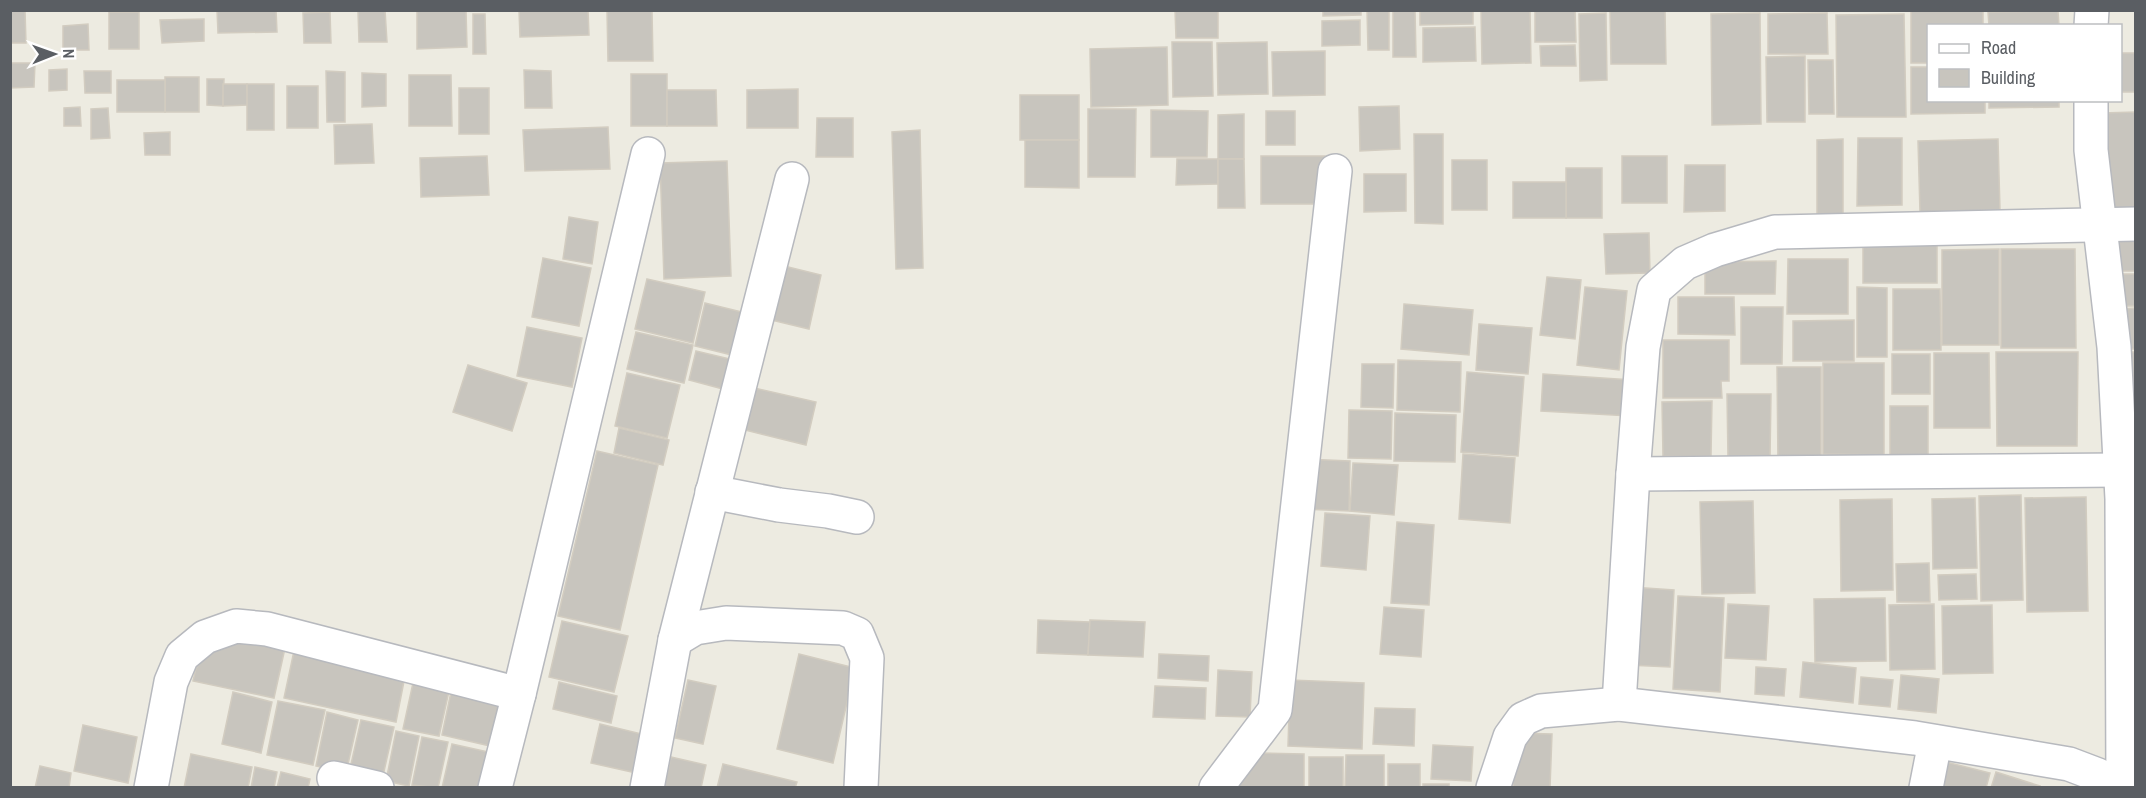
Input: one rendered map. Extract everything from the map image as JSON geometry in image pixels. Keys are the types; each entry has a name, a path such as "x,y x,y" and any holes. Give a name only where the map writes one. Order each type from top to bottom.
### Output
{"street":[{"path":"2091,102 2091,150 2114,347 2126,489 2123,788"},
{"path":"504,785 519,694 648,154"},
{"path":"1216,788 1275,710 1335,171"},
{"path":"647,788 675,640 792,179"},
{"path":"1619,704 1633,474 1644,347 1654,290 1685,263 1715,250 1775,232 2136,224"},
{"path":"1633,474 2126,489"},
{"path":"712,492 857,517"},
{"path":"675,640 695,628 726,623 843,627 857,634 867,658 861,788"},
{"path":"151,788 171,682 182,656 205,637 236,626 267,629 519,694"},
{"path":"1493,788 1510,737 1523,719 1540,711 1619,704 1935,742 2069,764 2098,775 2111,788"},
{"path":"1926,788 1935,742"},
{"path":"334,778 377,788"}],"building":[{"path":"10,10 25,10 26,43 10,43"},
{"path":"217,10 276,10 277,32 218,33"},
{"path":"385,10 387,42 359,42 358,11"},
{"path":"417,10 466,10 467,47 417,49"},
{"path":"519,10 588,10 589,35 520,37"},
{"path":"607,10 652,10 653,61 608,61"},
{"path":"1175,10 1218,10 1218,38 1176,38"},
{"path":"1323,10 1361,10 1361,15 1323,16"},
{"path":"1367,10 1389,10 1389,50 1368,50"},
{"path":"1393,10 1415,10 1416,57 1393,57"},
{"path":"1420,10 1473,10 1473,24 1420,25"},
{"path":"1481,10 1530,10 1531,63 1482,64"},
{"path":"1535,10 1575,10 1576,42 1535,42"},
{"path":"1610,10 1665,10 1666,64 1611,64"},
{"path":"1911,10 1983,10 1983,24 1927,24 1927,63 1911,63"},
{"path":"2058,11 2059,24 1989,24 1988,12"},
{"path":"109,12 139,12 139,49 109,49"},
{"path":"330,12 331,43 304,43 303,13"},
{"path":"1606,13 1607,80 1580,81 1579,14"},
{"path":"1760,13 1761,124 1712,125 1711,14"},
{"path":"1827,13 1828,54 1768,54 1768,14"},
{"path":"473,14 485,14 486,54 473,54"},
{"path":"1904,14 1906,117 1837,117 1836,15"},
{"path":"204,19 204,41 162,43 160,20"},
{"path":"1360,20 1360,45 1322,46 1322,21"},
{"path":"88,24 89,50 63,50 63,26"},
{"path":"1475,27 1476,61 1423,62 1423,28"},
{"path":"1172,42 1212,42 1213,96 1173,97"},
{"path":"1267,42 1268,94 1218,95 1217,43"},
{"path":"1575,45 1576,66 1541,66 1540,46"},
{"path":"1167,47 1168,105 1091,107 1090,49"},
{"path":"1325,51 1325,95 1273,96 1272,52"},
{"path":"2122,53 2136,53 2136,92 2122,92"},
{"path":"1805,56 1805,122 1767,122 1766,57"},
{"path":"1808,60 1833,60 1834,114 1809,114"},
{"path":"10,63 35,63 34,87 10,88"},
{"path":"1911,67 1927,67 1927,102 1985,102 1985,113 1911,114"},
{"path":"67,69 67,90 49,91 49,70"},
{"path":"524,70 551,71 552,108 525,108"},
{"path":"84,71 111,71 111,93 85,93"},
{"path":"326,71 345,72 345,122 327,122"},
{"path":"362,73 386,74 386,106 362,107"},
{"path":"631,74 667,74 667,126 631,126"},
{"path":"409,75 451,75 452,126 409,126"},
{"path":"165,77 199,77 199,112 165,112"},
{"path":"207,79 224,79 223,106 207,105"},
{"path":"117,80 165,80 165,112 117,112"},
{"path":"223,84 247,84 248,105 223,106"},
{"path":"247,84 274,84 274,130 247,130"},
{"path":"287,86 318,86 318,128 287,128"},
{"path":"459,88 489,88 489,134 459,134"},
{"path":"798,89 798,128 747,128 747,90"},
{"path":"667,90 716,90 717,126 667,126"},
{"path":"1020,95 1079,95 1079,140 1020,140"},
{"path":"1989,102 2059,102 2059,107 1989,108"},
{"path":"1399,106 1400,149 1360,151 1359,107"},
{"path":"80,107 81,126 64,126 64,108"},
{"path":"108,108 110,138 91,139 91,109"},
{"path":"1088,109 1136,109 1135,177 1088,177"},
{"path":"1151,110 1208,111 1207,157 1151,157"},
{"path":"1266,111 1295,111 1295,145 1266,145"},
{"path":"2136,112 2136,219 2103,220 2102,113"},
{"path":"1244,114 1244,159 1218,159 1218,115"},
{"path":"817,118 853,118 853,157 816,157"},
{"path":"372,124 374,163 335,164 334,125"},
{"path":"608,127 610,169 525,171 523,130"},
{"path":"920,130 923,268 896,269 892,132"},
{"path":"170,132 170,155 145,155 144,133"},
{"path":"1414,134 1443,134 1443,224 1415,223"},
{"path":"1858,138 1902,138 1902,205 1857,206"},
{"path":"1843,139 1843,217 1817,216 1817,140"},
{"path":"1998,139 2000,210 1920,212 1918,141"},
{"path":"1025,140 1079,140 1079,188 1025,187"},
{"path":"487,156 489,195 421,197 420,158"},
{"path":"1261,156 1325,156 1325,204 1261,204"},
{"path":"1622,156 1667,156 1667,203 1622,203"},
{"path":"1177,159 1218,159 1218,184 1176,185"},
{"path":"1218,159 1244,159 1245,208 1218,208"},
{"path":"1452,160 1487,160 1487,210 1452,210"},
{"path":"727,161 731,276 664,279 660,163"},
{"path":"1685,165 1725,165 1725,211 1684,212"},
{"path":"1566,168 1602,168 1602,218 1566,218"},
{"path":"1364,174 1406,174 1406,211 1364,212"},
{"path":"1513,182 1566,182 1566,218 1513,218"},
{"path":"569,217 598,222 592,264 563,259"},
{"path":"2136,230 2136,271 2120,271 2119,231"},
{"path":"1649,233 1650,273 1606,274 1604,234"},
{"path":"1863,238 1937,238 1937,283 1863,283"},
{"path":"1999,249 1999,345 1942,345 1942,250"},
{"path":"2001,249 2075,249 2076,348 2001,348"},
{"path":"543,258 591,268 579,326 532,317"},
{"path":"1788,259 1848,259 1848,314 1787,314"},
{"path":"1776,261 1775,294 1705,294 1705,262"},
{"path":"780,265 821,275 809,329 767,319"},
{"path":"2117,274 2136,274 2136,306 2117,306"},
{"path":"1547,277 1581,280 1575,339 1540,335"},
{"path":"647,279 705,292 693,343 635,329"},
{"path":"1585,287 1627,291 1619,370 1577,365"},
{"path":"1857,287 1887,288 1887,357 1857,357"},
{"path":"1893,289 1940,289 1941,350 1893,350"},
{"path":"1678,297 1734,297 1735,335 1678,334"},
{"path":"705,303 746,313 736,356 695,346"},
{"path":"1404,304 1473,310 1469,355 1401,349"},
{"path":"1741,307 1783,307 1782,364 1741,364"},
{"path":"2136,308 2136,349 2121,349 2120,309"},
{"path":"1854,320 1854,361 1793,361 1793,321"},
{"path":"1479,324 1532,328 1528,374 1476,370"},
{"path":"527,327 582,338 572,387 517,376"},
{"path":"636,332 693,345 684,383 627,369"},
{"path":"1663,340 1729,340 1729,381 1721,381 1722,398 1663,398"},
{"path":"696,351 730,359 723,389 689,380"},
{"path":"1996,352 2078,352 2077,446 1997,446"},
{"path":"2127,352 2136,352 2136,397 2128,398"},
{"path":"1934,353 1989,353 1990,428 1934,428"},
{"path":"1892,354 1930,354 1930,394 1892,394"},
{"path":"1398,360 1461,362 1460,412 1397,410"},
{"path":"1823,363 1884,363 1884,455 1823,454"},
{"path":"1362,364 1394,364 1393,408 1361,407"},
{"path":"468,365 527,383 512,431 453,412"},
{"path":"1777,367 1821,367 1821,464 1778,464"},
{"path":"1467,372 1524,377 1518,456 1461,452"},
{"path":"627,373 680,385 667,438 615,426"},
{"path":"1543,374 1632,380 1630,416 1541,411"},
{"path":"750,387 816,402 806,445 741,429"},
{"path":"1727,394 1771,394 1770,458 1728,458"},
{"path":"1712,401 1711,456 1663,456 1662,402"},
{"path":"1890,406 1928,406 1928,455 1890,455"},
{"path":"1349,410 1392,411 1391,459 1348,458"},
{"path":"1395,413 1456,415 1455,462 1394,461"},
{"path":"619,428 669,440 663,465 614,453"},
{"path":"597,451 658,465 620,630 558,616"},
{"path":"1463,454 1515,458 1510,523 1459,519"},
{"path":"1304,459 1350,461 1349,511 1302,509"},
{"path":"1353,463 1398,465 1394,515 1350,511"},
{"path":"2021,495 2023,600 1981,601 1979,496"},
{"path":"2086,497 2088,611 2027,612 2025,498"},
{"path":"1975,498 1977,568 1933,569 1932,499"},
{"path":"1892,499 1893,590 1841,591 1840,500"},
{"path":"1753,501 1755,593 1702,594 1700,502"},
{"path":"1325,513 1370,516 1366,570 1321,566"},
{"path":"1397,522 1434,525 1429,605 1391,603"},
{"path":"1929,563 1930,602 1897,602 1896,564"},
{"path":"1976,574 1977,599 1939,600 1938,575"},
{"path":"1631,587 1674,590 1670,667 1628,665"},
{"path":"1678,596 1724,598 1720,692 1673,689"},
{"path":"1885,598 1886,661 1815,662 1814,599"},
{"path":"1728,604 1769,606 1766,660 1725,658"},
{"path":"1934,604 1935,669 1890,670 1889,605"},
{"path":"1992,605 1993,673 1943,674 1942,606"},
{"path":"1384,607 1424,610 1421,657 1380,654"},
{"path":"1038,620 1090,622 1088,655 1037,653"},
{"path":"1090,620 1145,622 1143,657 1088,655"},
{"path":"562,621 628,636 614,692 549,677"},
{"path":"233,642 261,643 285,648 274,698 193,681 196,668 212,650"},
{"path":"294,651 405,676 396,722 284,698"},
{"path":"799,654 855,668 833,763 777,749"},
{"path":"1159,654 1209,656 1208,681 1158,678"},
{"path":"1803,662 1856,668 1853,703 1800,697"},
{"path":"1756,667 1786,669 1784,696 1755,694"},
{"path":"1218,670 1252,672 1250,717 1216,716"},
{"path":"1901,675 1939,679 1936,713 1898,709"},
{"path":"1861,677 1893,680 1890,707 1859,704"},
{"path":"688,680 716,686 703,744 675,738"},
{"path":"1290,680 1364,683 1362,749 1288,746"},
{"path":"559,682 617,696 611,723 553,709"},
{"path":"413,683 449,691 439,736 403,729"},
{"path":"1155,686 1206,688 1205,719 1153,717"},
{"path":"233,692 272,702 261,753 222,744"},
{"path":"451,692 508,705 499,748 442,735"},
{"path":"278,701 325,710 313,765 267,755"},
{"path":"1375,708 1415,709 1414,746 1373,744"},
{"path":"327,712 358,720 346,773 316,766"},
{"path":"361,720 394,727 382,780 349,773"},
{"path":"600,724 650,736 641,774 591,763"},
{"path":"83,725 137,737 128,783 74,771"},
{"path":"396,731 419,736 409,786 386,781"},
{"path":"1516,733 1552,734 1550,788 1513,788"},
{"path":"422,737 448,742 438,788 412,785"},
{"path":"452,744 493,753 485,788 442,788"},
{"path":"1433,745 1473,747 1471,781 1431,779"},
{"path":"1253,753 1304,754 1304,788 1229,788"},
{"path":"191,754 252,767 248,788 184,788"},
{"path":"1346,755 1384,755 1384,788 1345,788"},
{"path":"671,757 706,765 701,788 664,788"},
{"path":"1309,757 1343,757 1343,788 1309,788"},
{"path":"1938,760 1990,773 1986,788 1931,788"},
{"path":"723,764 797,782 795,788 717,788"},
{"path":"1388,764 1420,764 1420,788 1388,788"},
{"path":"40,766 71,773 69,788 35,788"},
{"path":"255,767 277,772 274,788 251,788"},
{"path":"281,772 310,779 308,788 277,788"},
{"path":"1996,772 2040,786 2039,788 1991,788"},
{"path":"1423,784 1449,784 1449,788 1423,788"}]}
